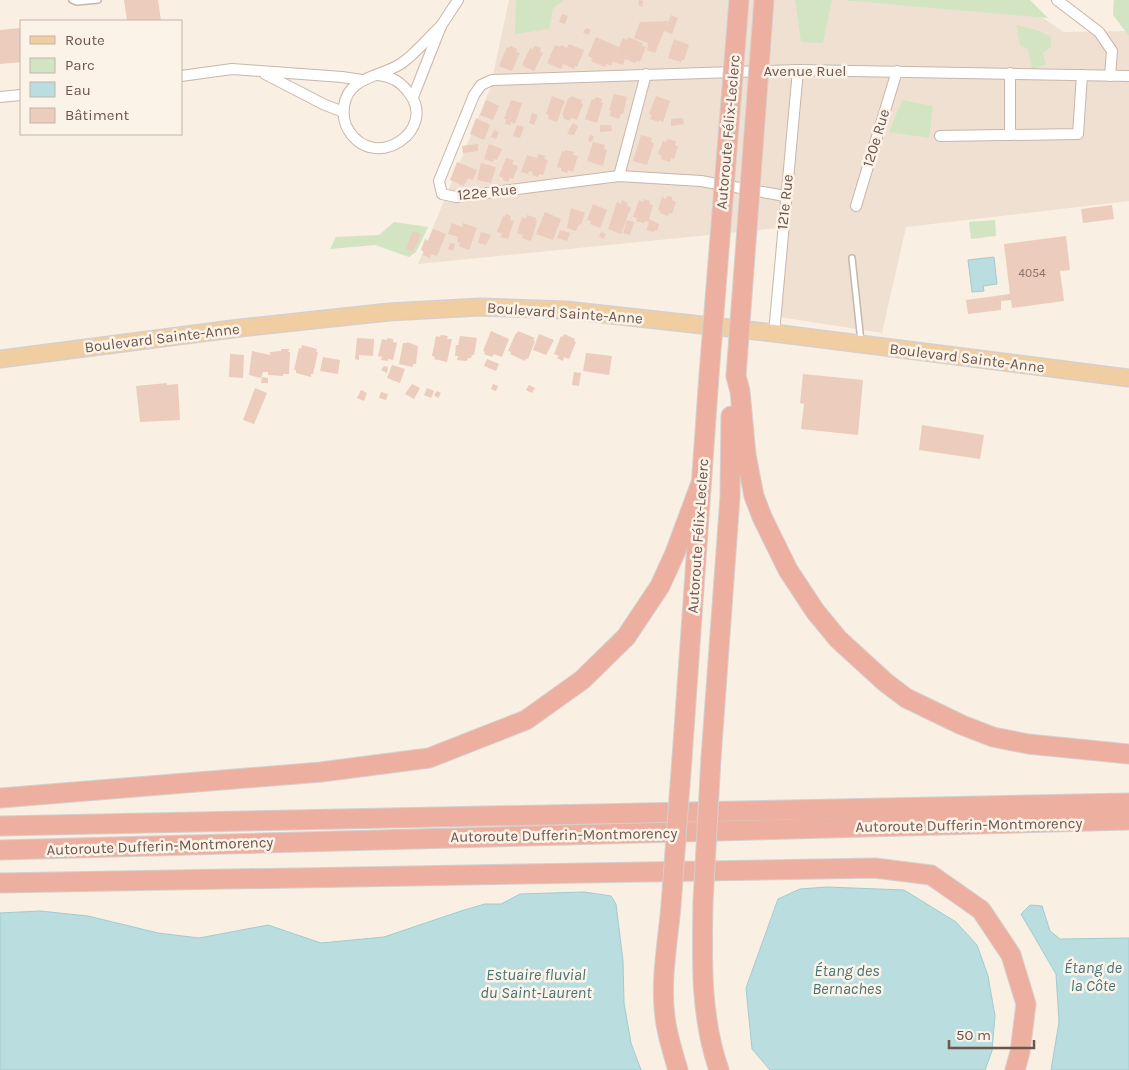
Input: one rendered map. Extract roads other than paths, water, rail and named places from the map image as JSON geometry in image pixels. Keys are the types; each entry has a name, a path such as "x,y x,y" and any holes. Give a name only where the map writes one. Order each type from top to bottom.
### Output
{"highway":[{"name":"Autoroute Félix-Leclerc","path":"678,1070 670,1042 664,1003 709,375 739,0"},
{"name":"Autoroute Félix-Leclerc","path":"736,376 764,0"},
{"path":"736,376 740,391 746,455 754,496 762,517 788,570 815,611 838,639 885,682 906,698 962,725 993,737 1028,744 1129,754"},
{"path":"719,1070 708,1034 702,962 703,902 711,758 730,497 730,421 736,376"},
{"path":"0,798 321,772 429,758 526,720 582,680 626,637 660,586 702,483"},
{"name":"Autoroute Dufferin-Montmorency","path":"0,826 1129,802"},
{"name":"Autoroute Dufferin-Montmorency","path":"0,850 1129,820"},
{"path":"0,883 875,868 931,875 981,910 1011,955 1026,1004 1020,1052 1015,1070"}],"main road":[{"name":"Boulevard Sainte-Anne","path":"0,359 240,328 389,312 480,307 566,310 774,333 1129,378"}],"street":[{"path":"413,97 441,26 458,0"},
{"path":"1057,0 1099,32 1112,51 1110,76"},
{"path":"378,75 390,77 401,83 413,97 416,112 412,128 399,143 390,147 371,148 354,138 348,130 343,112 344,102 348,93 362,80 378,75 402,63 441,26"},
{"path":"182,76 232,69 362,80"},
{"name":"Avenue Ruel","path":"481,85 492,80 798,70 1129,76"},
{"name":"121e Rue","path":"774,333 798,70"},
{"name":"120e Rue","path":"856,206 897,71"},
{"path":"260,72 343,112"},
{"path":"1010,73 1010,135"},
{"path":"620,176 646,74"},
{"path":"940,136 1078,134 1082,75"},
{"name":"122e Rue","path":"481,85 474,95 439,181 442,194 456,198 620,176 700,181 786,196"},
{"path":"0,98 20,95"}],"lane":[{"path":"72,0 77,2 98,0"},
{"path":"852,258 861,345"}],"water":[{"path":"994,257 997,284 983,286 984,291 972,292 968,260"},
{"name":"Étang des Bernaches","path":"827,887 904,890 956,922 977,945 988,976 995,1016 992,1051 985,1070 770,1070 752,1049 746,988 778,899 800,889"},
{"name":"Estuaire fluvial du Saint-Laurent","path":"584,892 611,896 616,904 623,961 624,1003 631,1043 641,1070 0,1070 0,913 40,911 88,916 158,933 199,938 268,925 321,943 384,937 485,904 501,904 520,894"},
{"name":"Étang de la Côte","path":"1030,905 1042,906 1050,931 1060,939 1129,938 1129,1070 1051,1070 1059,1022 1056,974 1021,914"}]}
